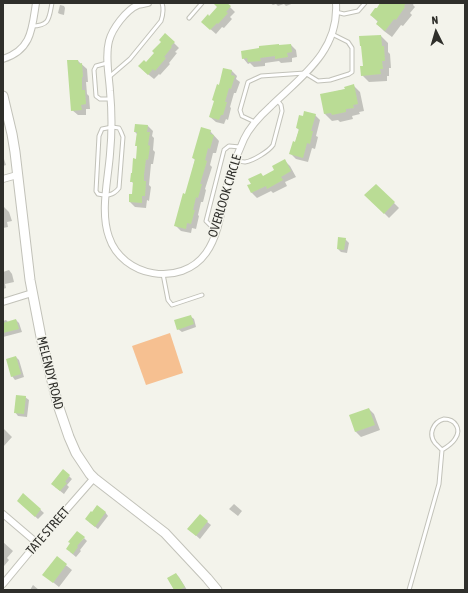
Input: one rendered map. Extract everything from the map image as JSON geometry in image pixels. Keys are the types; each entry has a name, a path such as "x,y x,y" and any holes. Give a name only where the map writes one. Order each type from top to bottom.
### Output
{"street":[{"path":"3,58 16,54 26,43 30,36 36,3"},
{"name":"OVERLOOK CIRCLE","path":"148,3 136,4 116,25 109,41 108,63 112,127 105,213 109,239 118,254 138,269 155,274 180,271 196,264 207,251 215,236 232,169 247,133 255,122 305,73 322,53 332,34 336,20 336,3"},
{"name":"MELENDY ROAD","path":"3,96 12,134 32,293 58,405 69,437 76,453 90,474 166,533 217,590"},
{"path":"3,179 17,175"},
{"path":"3,302 32,293"},
{"name":"TATE STREET","path":"3,584 37,542 94,478"},
{"path":"3,514 37,542"}],"lane":[{"path":"32,26 44,24 49,20 52,3"},
{"path":"109,77 130,59 162,21 164,14 162,3"},
{"path":"189,18 202,3"},
{"path":"336,12 344,14 358,12 365,3"},
{"path":"255,122 242,116 240,110 248,82 261,76 305,73 318,80 330,80 352,72 352,48 348,42 332,34"},
{"path":"108,63 96,66 94,70 96,96 100,99 111,99"},
{"path":"235,160 243,162 250,160 271,149 282,111 281,105 277,100"},
{"path":"112,127 119,128 123,136 119,188 113,194 106,196 98,194 96,191 99,136 102,129 112,127"},
{"path":"217,229 212,227 206,221 224,150 229,146 240,147"},
{"path":"163,274 168,300 172,305 202,296"},
{"path":"409,590 439,484 442,450 454,441 458,434 455,423 452,420 440,420 436,422 431,432 435,443 442,450"}],"shaded area":[{"path":"170,333 183,373 146,385 132,346"}],"building":[{"path":"213,3 227,3 231,6 226,12 228,13 210,30 201,22 217,7"},
{"path":"380,3 406,3 396,20 394,19 385,31 376,24 378,21 370,15"},
{"path":"165,33 175,42 164,57 166,58 155,71 153,69 148,75 138,66 144,60 146,62 154,53 152,51 161,42 159,40"},
{"path":"381,35 382,46 384,46 385,61 382,61 383,69 380,69 381,74 361,76 360,66 363,66 359,36"},
{"path":"291,44 292,52 287,53 288,57 275,59 275,56 260,58 261,61 248,62 247,58 242,59 241,51 259,48 259,46"},
{"path":"67,60 78,60 79,64 82,63 82,90 85,90 86,104 81,105 82,110 71,111"},
{"path":"223,68 232,70 231,75 235,76 231,89 229,88 223,115 221,115 219,120 209,117 214,101 212,100 217,84 219,85"},
{"path":"354,84 358,104 353,105 354,108 346,109 346,112 332,115 331,113 324,114 320,94 345,89 344,87"},
{"path":"304,111 316,114 311,131 313,131 310,144 307,143 303,158 289,154 299,129 296,128 299,115 303,116"},
{"path":"135,124 148,125 147,132 150,132 148,145 150,146 148,160 146,159 144,175 144,181 146,181 145,196 142,196 142,203 129,202 129,194 132,194 133,182 130,182 133,158 136,159 137,146 135,146 137,132 134,132"},
{"path":"201,127 211,130 210,134 214,135 210,149 208,148 205,160 207,161 200,184 202,184 198,198 196,197 193,210 195,210 191,224 187,223 186,229 174,226 183,193 185,194 195,159 192,158"},
{"path":"285,159 291,171 281,177 283,180 267,189 266,186 251,193 247,185 251,184 248,179 261,173 263,176 274,170 272,166"},
{"path":"376,184 395,202 384,214 364,195"},
{"path":"338,237 346,238 344,250 337,249"},
{"path":"191,315 194,324 177,330 174,320"},
{"path":"16,319 19,329 3,333 3,323"},
{"path":"16,356 21,374 11,377 6,359"},
{"path":"16,395 26,396 24,414 14,413"},
{"path":"369,408 375,425 355,432 349,415"},
{"path":"63,469 70,475 65,482 67,483 60,491 51,484"},
{"path":"23,493 41,509 35,517 17,501"},
{"path":"97,505 106,512 95,527 85,519"},
{"path":"200,514 208,521 196,536 187,529"},
{"path":"77,531 85,537 77,546 78,547 73,554 66,549 70,543 68,542"},
{"path":"57,556 67,564 53,583 42,575"},
{"path":"176,573 185,587 179,590 174,590 167,578"}]}
